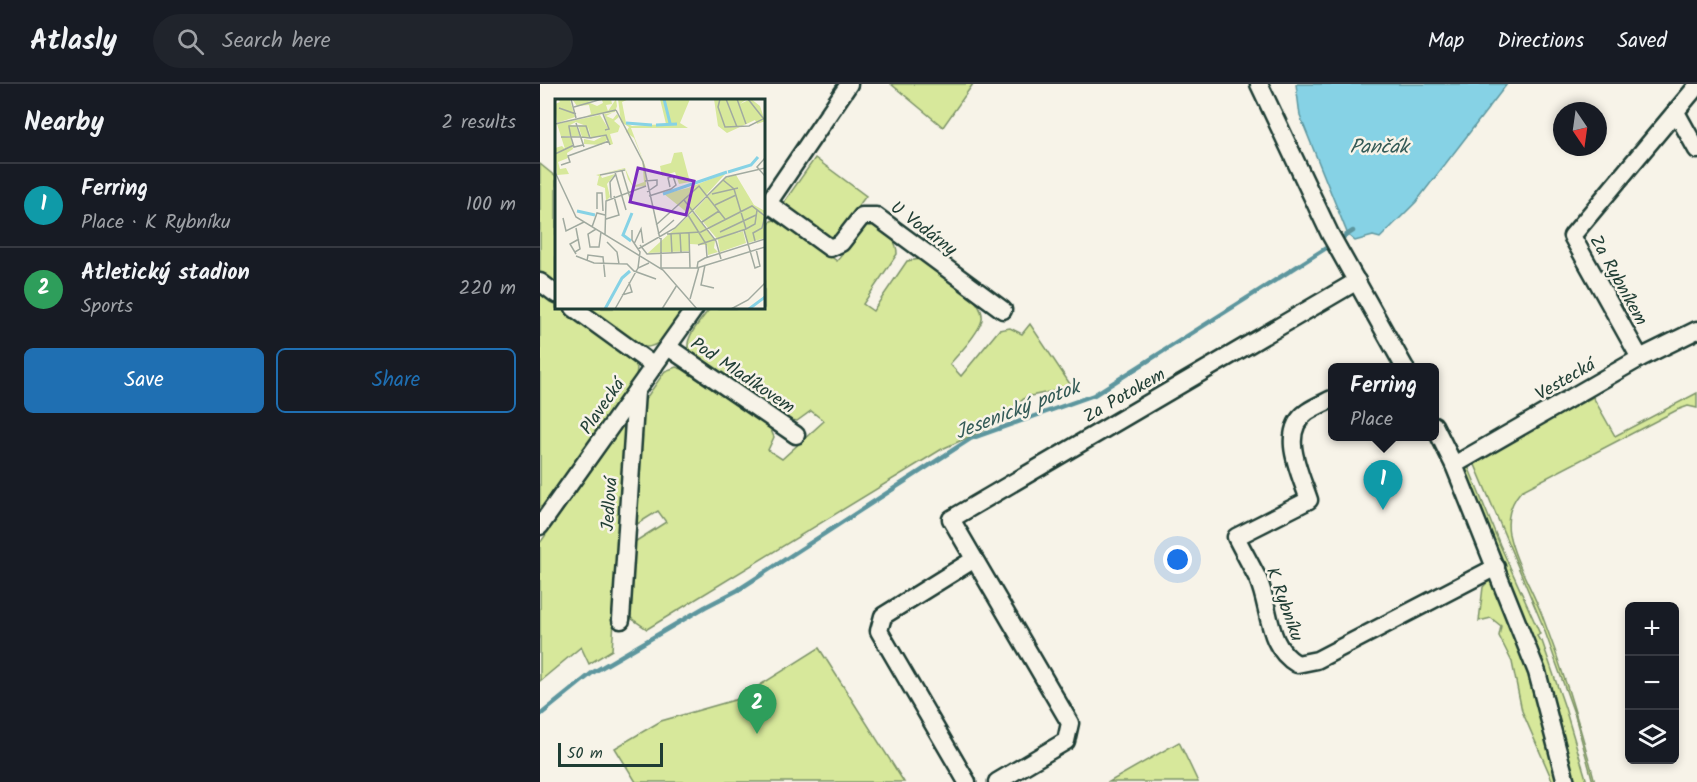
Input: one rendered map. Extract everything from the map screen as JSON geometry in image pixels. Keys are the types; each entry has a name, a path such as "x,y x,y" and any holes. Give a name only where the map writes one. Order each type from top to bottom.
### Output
{"street":[{"path":"766,206 849,84"},
{"path":"1259,84 1329,234 1398,363"},
{"name":"Za Rybníkem","path":"1640,358 1572,236 1697,86"},
{"path":"1676,112 1697,150"},
{"name":"U Vodárny","path":"766,206 830,248 841,243 862,216 870,214 876,216 1003,310"},
{"name":"Za Potokem","path":"997,782 1066,741 1070,723 951,519 1356,281"},
{"path":"540,282 555,293"},
{"path":"575,309 654,366"},
{"name":"Plavecká","path":"540,526 694,309"},
{"name":"Vestecká","path":"1454,465 1640,358 1697,330"},
{"name":"Pod Mladíkovem","path":"668,347 796,435"},
{"name":"Jedlová","path":"621,620 636,390"},
{"name":"K Rybníku","path":"1328,401 1305,413 1295,426 1292,446 1309,500 1236,537 1258,581 1271,630 1283,656 1297,664 1317,660 1496,567"},
{"path":"1439,435 1454,465 1537,672 1566,782"},
{"path":"967,782 879,631 883,616 973,560"}],"green space":[{"path":"891,84 973,84 943,127"},
{"path":"815,158 866,196 835,237 831,238 782,205"},
{"path":"540,164 555,176 555,284 540,273"},
{"path":"778,219 837,261 865,225 874,224 890,236 897,248 897,254 863,304 873,311 907,261 921,259 950,278 971,296 982,314 981,323 975,334 950,364 961,376 999,330 1010,328 1022,334 1030,324 1072,387 1026,397 991,427 942,449 647,629 628,616 633,543 666,522 658,511 634,526 642,404 665,371 676,367 682,369 770,428 774,437 768,450 782,459 824,421 811,411 797,421 787,419 690,354 688,348 690,336 709,309 765,309 765,230 771,221"},
{"path":"540,292 555,303 555,309 562,309 633,360 637,368 636,377 540,514"},
{"path":"588,309 684,309 662,340 649,347 642,347"},
{"path":"1697,393 1697,408 1688,406 1677,410 1521,491 1510,511 1508,528 1512,544 1557,656 1595,782 1593,782 1575,716 1543,626 1473,460 1593,397 1615,436"},
{"path":"628,418 612,650 589,664 581,647 540,681 540,543"},
{"path":"1468,466 1540,634 1537,636 1542,641 1565,708 1587,782 1573,782 1465,473"},
{"path":"1490,579 1494,580 1525,654 1562,782 1553,782 1522,711 1512,662 1499,636 1501,626 1491,618 1479,621 1483,587"},
{"path":"819,648 904,782 636,782 615,748 661,721 738,699"},
{"path":"1179,742 1198,782 1109,782"}],"water":[{"name":"Pančák","path":"1296,84 1507,84 1416,202 1380,238 1373,236 1355,241 1348,235 1300,116"}],"waterway":[{"name":"Jesenický potok","path":"540,715 592,673 738,590 970,439 1094,395 1353,231"}],"place":[{"name":"Ferring","path":"1383,510"},
{"name":"Atletický stadion","path":"757,734"}]}
